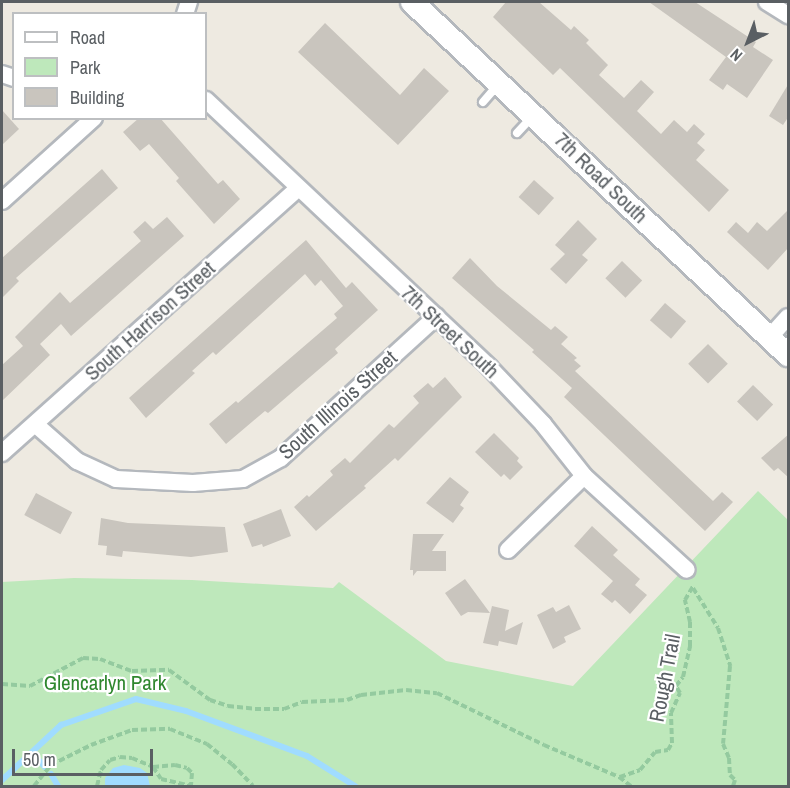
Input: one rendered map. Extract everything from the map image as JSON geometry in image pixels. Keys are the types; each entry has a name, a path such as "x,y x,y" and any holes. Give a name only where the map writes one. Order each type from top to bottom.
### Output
{"street":[{"name":"7th Road South","path":"412,2 500,82 789,356"},
{"path":"767,2 789,15"},
{"name":"7th Street South","path":"207,101 297,189 489,367 543,424 584,476 691,574"},
{"path":"2,201 87,120"},
{"name":"South Harrison Street","path":"2,453 297,189"},
{"name":"South Illinois Street","path":"35,424 77,461 116,479 193,483 243,479 281,458 435,317"},
{"path":"769,338 789,317"},
{"path":"508,550 584,476"}],"lane":[{"path":"483,102 500,82"},
{"path":"517,133 534,115"}],"path":[{"name":"Rough Trail","path":"620,777 640,770 655,752 668,750 672,743 671,713 681,693 676,686 683,676 690,646 690,622 685,600 693,587 691,574"},
{"path":"685,588 693,587 718,628 730,666 727,721 723,744 729,758 730,775 735,780 733,786"},
{"path":"2,684 30,686 83,658 100,659 132,671 169,670 210,700 228,706 255,709 284,710 302,702 347,700 361,695 406,690 436,693 535,741 620,777 631,786"},
{"path":"34,786 51,765 91,745 132,730 170,729 207,744 232,764 253,786"},
{"path":"97,786 100,770 110,760 132,758 153,767 175,765 187,768 192,773 190,786 161,779 153,767"}],"green space":[{"name":"Glencarlyn Park","path":"758,491 788,520 788,786 2,786 2,582 74,578 192,580 333,588 339,582 446,661 573,686"}],"water":[{"path":"124,765 140,768 147,773 150,786 105,786 105,778 113,768"}],"building":[{"path":"506,2 539,2 571,30 574,26 589,40 586,43 608,65 599,75 624,98 641,80 654,92 637,111 661,134 674,120 687,132 694,124 705,134 697,143 705,150 696,160 729,190 709,212 560,68 553,75 493,17"},
{"path":"649,2 695,2 756,42 753,47 773,60 747,98 727,84 723,90 709,80 726,57"},
{"path":"325,23 400,95 424,68 449,91 398,145 298,52"},
{"path":"789,83 789,116 783,125 769,116"},
{"path":"2,110 19,129 2,145"},
{"path":"137,120 162,120 218,184 223,180 240,199 214,224 176,181 179,178 149,144 140,151 123,132"},
{"path":"102,169 118,188 16,278 19,281 2,298 2,258"},
{"path":"534,180 554,198 539,215 519,197"},
{"path":"789,209 789,247 768,270 727,232 736,222 748,233 757,222 767,231"},
{"path":"167,217 184,236 71,336 61,324 40,344 50,355 2,401 2,365 23,346 15,337 60,292 70,303 141,241 133,232 145,221 153,229"},
{"path":"578,220 597,239 582,255 588,260 566,284 550,269 565,254 555,245"},
{"path":"306,240 346,288 352,282 378,310 335,349 338,353 268,413 265,411 226,444 209,424 236,401 238,403 337,318 334,314 343,306 321,280 315,286 305,274 216,355 213,352 192,371 195,373 146,418 129,398"},
{"path":"470,258 497,286 551,330 555,326 568,337 561,344 577,358 574,360 581,366 575,371 713,501 722,492 733,502 705,531 564,397 572,388 532,352 534,350 452,278"},
{"path":"622,261 642,280 625,298 605,278"},
{"path":"665,303 686,321 671,339 650,320"},
{"path":"708,344 728,364 708,384 688,364"},
{"path":"445,377 462,397 398,461 395,458 364,486 366,488 316,531 294,507 333,475 330,471 345,458 350,463 389,424 394,428 419,403 413,396 428,383 433,388"},
{"path":"753,385 773,404 757,421 737,402"},
{"path":"494,433 519,458 517,461 523,467 510,480 504,474 501,477 475,452"},
{"path":"789,434 789,478 778,468 774,471 761,458"},
{"path":"450,477 469,492 460,505 464,508 453,523 426,503"},
{"path":"36,493 72,512 60,534 24,515"},
{"path":"281,509 291,536 263,547 262,544 252,547 243,524"},
{"path":"101,518 128,523 225,527 228,552 191,557 123,551 122,557 106,555 107,546 98,545"},
{"path":"592,526 618,550 613,555 640,579 635,585 647,595 630,614 615,600 612,603 601,594 613,581 574,546"},
{"path":"413,534 444,534 432,551 446,551 446,571 417,571 413,576 413,570 410,570"},
{"path":"465,579 490,613 468,612 461,616 445,593"},
{"path":"569,605 581,629 564,637 566,642 553,649 537,615 553,607 556,612"},
{"path":"492,606 509,610 505,631 523,622 517,645 499,641 498,646 483,643"}],"waterway":[{"path":"2,780 61,725 136,699 186,711 307,756 355,786"},
{"path":"32,753 45,767"},
{"path":"51,774 58,786"}]}
